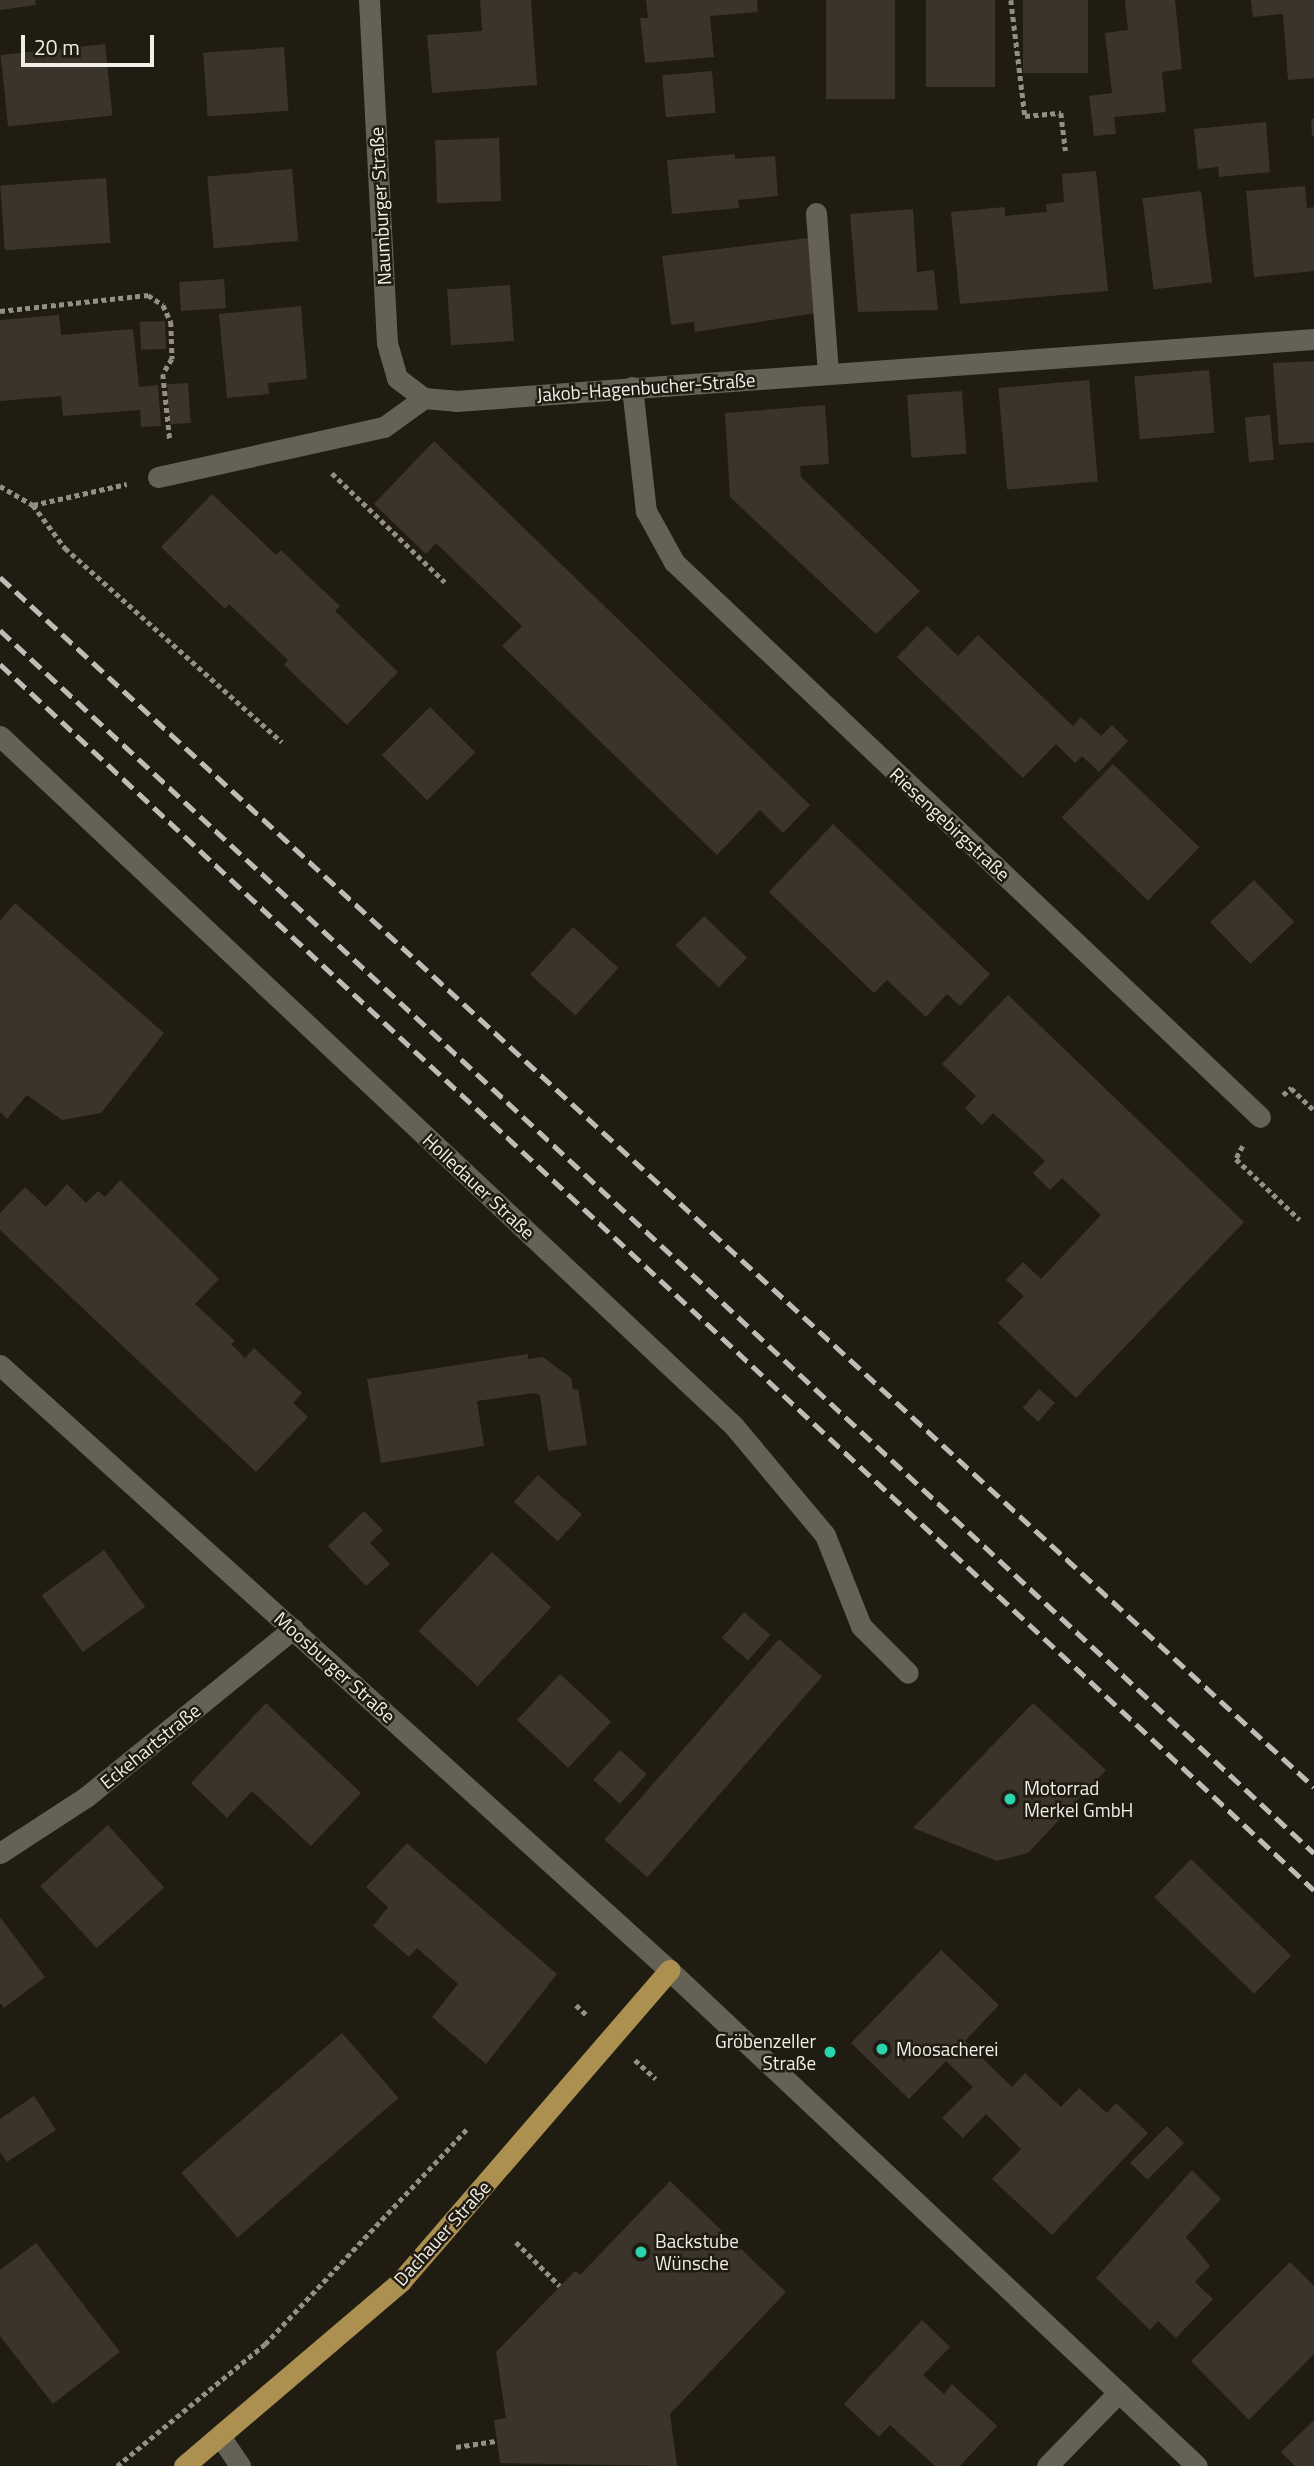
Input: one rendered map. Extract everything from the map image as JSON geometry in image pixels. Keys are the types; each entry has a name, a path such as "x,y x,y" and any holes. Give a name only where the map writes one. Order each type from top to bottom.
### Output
{"main road":[{"name":"Dachauer Straße","path":"184,2466 401,2281 669,1970"}],"street":[{"name":"Naumburger Straße","path":"369,0 387,343 397,378 424,398"},
{"path":"816,213 828,373"},
{"name":"Jakob-Hagenbucher-Straße","path":"424,398 456,401 1314,339"},
{"name":"Riesengebirgstraße","path":"632,387 646,511 674,562 1260,1117"},
{"path":"166,475 321,444 384,427 424,398"},
{"name":"Holledauer Straße","path":"0,736 733,1425 825,1535 861,1626 908,1673"},
{"name":"Moosburger Straße","path":"0,1365 669,1970"},
{"name":"Eckehartstraße","path":"0,1853 86,1797 293,1629"},
{"path":"669,1970 1197,2466"},
{"path":"1047,2466 1119,2392"},
{"path":"220,2436 240,2466"}],"path":[{"path":"1011,0 1025,116 1060,113 1066,151"},
{"path":"0,311 148,295 163,305 171,322 172,359 163,374 166,475 33,505"},
{"path":"321,444 325,467 445,582"},
{"path":"0,486 33,505 65,548 282,742"},
{"path":"1260,1117 1236,1159 1300,1220"},
{"path":"117,2466 265,2344 467,2129"},
{"path":"516,2242 560,2286"},
{"path":"456,2447 496,2441"}],"building":[{"path":"0,0 35,0 36,5 0,10"},
{"path":"480,0 531,0 537,85 432,93 427,35 482,31"},
{"path":"646,0 757,0 758,12 710,16 714,57 645,63 640,18 648,18"},
{"path":"826,0 895,0 895,99 826,99"},
{"path":"926,0 995,0 995,87 926,87"},
{"path":"1023,0 1088,0 1088,73 1023,73"},
{"path":"1125,0 1175,0 1182,69 1162,72 1166,112 1114,117 1116,134 1094,136 1089,96 1112,93 1105,33 1128,30"},
{"path":"1251,0 1314,0 1314,78 1288,80 1283,14 1253,17"},
{"path":"105,44 113,116 8,127 1,55"},
{"path":"284,47 288,111 208,116 203,53"},
{"path":"712,71 716,113 666,117 662,75"},
{"path":"1311,119 1314,119 1314,136 1312,136"},
{"path":"1266,122 1270,172 1219,177 1218,167 1198,169 1194,129"},
{"path":"499,138 501,201 437,203 435,140"},
{"path":"735,154 735,159 775,156 778,196 738,200 739,208 672,214 667,160"},
{"path":"292,169 298,241 214,248 207,176"},
{"path":"1096,171 1108,291 960,304 951,212 1005,207 1005,216 1047,212 1046,204 1064,202 1062,174"},
{"path":"106,178 111,243 5,250 0,185"},
{"path":"1305,186 1307,208 1314,207 1314,271 1254,277 1246,191"},
{"path":"1201,191 1212,282 1154,290 1142,198"},
{"path":"913,209 917,272 934,270 938,310 858,312 850,214"},
{"path":"808,238 816,313 695,332 694,322 671,325 662,256"},
{"path":"224,279 226,308 181,311 179,282"},
{"path":"510,285 514,341 451,345 447,289"},
{"path":"301,306 307,379 268,383 269,394 227,398 219,314"},
{"path":"59,315 61,335 133,329 139,387 158,385 161,426 141,427 140,410 63,416 61,396 0,401 0,320"},
{"path":"165,321 166,349 141,350 140,322"},
{"path":"1314,361 1314,442 1279,445 1273,363"},
{"path":"1209,370 1214,433 1140,439 1134,377"},
{"path":"1089,380 1098,482 1007,490 998,388"},
{"path":"188,383 191,423 170,424 167,384"},
{"path":"962,391 966,454 912,458 907,395"},
{"path":"825,405 829,464 800,466 801,477 920,591 876,634 730,497 725,413"},
{"path":"1270,415 1274,460 1249,462 1245,417"},
{"path":"434,441 810,805 783,833 760,810 717,855 502,646 522,626 436,543 426,554 374,504"},
{"path":"212,494 276,555 281,550 340,606 335,611 398,672 347,725 284,665 288,660 229,604 225,609 161,547"},
{"path":"927,626 958,656 978,635 1073,726 1081,717 1101,736 1112,725 1128,741 1099,772 1082,756 1075,763 1056,744 1023,778 897,657"},
{"path":"430,707 475,752 427,800 382,755"},
{"path":"1113,764 1199,847 1148,901 1062,817"},
{"path":"833,824 990,974 960,1006 947,994 926,1017 887,980 874,993 769,892"},
{"path":"1254,880 1294,922 1250,964 1210,922"},
{"path":"15,903 164,1033 101,1113 62,1120 27,1095 7,1119 0,1112 0,921"},
{"path":"704,916 747,958 719,987 676,945"},
{"path":"573,927 618,968 576,1015 530,975"},
{"path":"1008,995 1244,1222 1076,1398 998,1323 1024,1296 1006,1280 1023,1262 1041,1279 1101,1215 1062,1178 1050,1190 1033,1173 1045,1161 993,1113 982,1125 965,1108 976,1096 942,1064"},
{"path":"120,1180 219,1279 195,1304 235,1341 231,1344 245,1358 254,1348 302,1393 293,1403 308,1417 256,1472 0,1230 0,1213 25,1187 46,1207 67,1184 86,1203 98,1191 105,1197"},
{"path":"528,1354 528,1359 543,1357 571,1378 573,1390 578,1389 587,1445 548,1451 540,1395 534,1393 477,1401 484,1446 381,1463 367,1379"},
{"path":"1039,1389 1055,1403 1038,1422 1023,1408"},
{"path":"538,1475 582,1514 558,1541 514,1502"},
{"path":"364,1511 383,1530 370,1543 390,1564 366,1586 328,1546"},
{"path":"104,1550 145,1607 83,1652 42,1595"},
{"path":"492,1552 551,1607 478,1686 418,1631"},
{"path":"744,1612 770,1635 748,1661 722,1638"},
{"path":"779,1639 822,1676 648,1877 604,1840"},
{"path":"560,1674 611,1722 568,1768 517,1720"},
{"path":"266,1703 361,1793 311,1846 252,1791 227,1818 191,1783"},
{"name":"Motorrad Merkel GmbH","path":"1033,1703 1106,1770 1028,1853 997,1861 913,1828"},
{"path":"620,1750 647,1774 620,1804 593,1780"},
{"path":"108,1825 164,1887 97,1948 40,1886"},
{"path":"407,1843 557,1974 486,2064 432,2017 458,1984 417,1948 409,1957 373,1926 388,1907 366,1887"},
{"path":"1191,1859 1291,1956 1254,1994 1154,1897"},
{"path":"0,1917 45,1977 4,2008 0,2003"},
{"path":"941,1950 999,2005 965,2041 1012,2087 1025,2073 1061,2107 1079,2088 1107,2113 1116,2103 1148,2133 1052,2235 992,2179 1021,2149 986,2114 963,2138 942,2118 973,2087 946,2061 909,2099 851,2043"},
{"path":"342,2033 398,2098 238,2238 181,2173"},
{"path":"34,2096 56,2130 7,2162 0,2152 0,2119"},
{"path":"1167,2126 1184,2143 1147,2180 1130,2163"},
{"path":"1192,2170 1221,2199 1186,2237 1210,2266 1195,2282 1213,2299 1176,2338 1158,2321 1150,2330 1096,2278"},
{"path":"670,2181 786,2292 670,2414 677,2466 500,2463 494,2420 506,2418 496,2352 575,2271 580,2275"},
{"path":"36,2243 120,2352 53,2404 0,2336 0,2270"},
{"path":"1290,2262 1314,2286 1314,2354 1249,2420 1191,2361"},
{"path":"922,2320 950,2347 923,2375 944,2394 952,2384 997,2426 960,2466 935,2466 890,2425 879,2437 844,2404"},
{"path":"1314,2420 1314,2466 1295,2466 1281,2452"}],"railway":[{"path":"0,577 1314,1787"},
{"path":"0,630 1314,1853"},
{"path":"0,664 1314,1890"}],"place":[{"name":"Motorrad Merkel GmbH","path":"1010,1799"},
{"name":"Moosacherei","path":"882,2049"},
{"name":"Gröbenzeller Straße","path":"830,2052"},
{"name":"Backstube Wünsche","path":"641,2252"}]}
